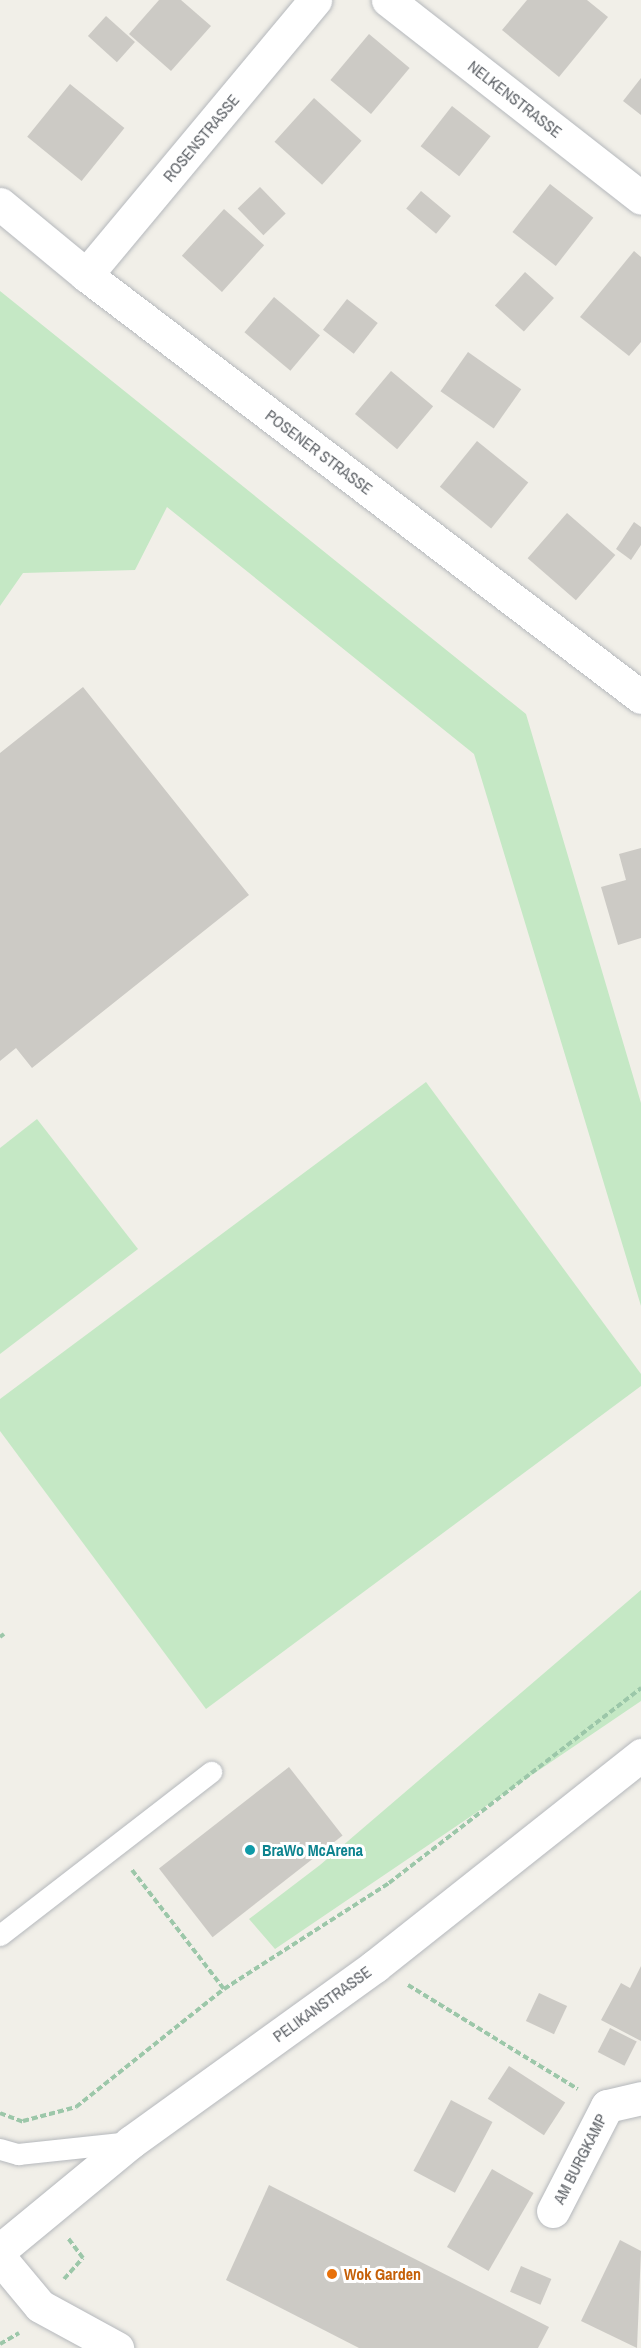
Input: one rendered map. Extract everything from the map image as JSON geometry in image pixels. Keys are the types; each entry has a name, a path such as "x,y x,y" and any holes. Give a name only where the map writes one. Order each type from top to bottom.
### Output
{"street":[{"name":"ROSENSTRASSE","path":"86,275 315,0"},
{"name":"NELKENSTRASSE","path":"388,0 641,198"},
{"name":"POSENER STRASSE","path":"0,204 86,275 641,697"},
{"name":"PELIKANSTRASSE","path":"0,2250 130,2142 375,1966 641,1755"},
{"name":"AM BURGKAMP","path":"553,2211 607,2106 641,2098"},
{"path":"0,2258 40,2306 117,2348"}],"lane":[{"path":"0,1935 211,1772"},
{"path":"0,2149 18,2154 130,2142"}],"path":[{"path":"23,2121 76,2106 224,1989 389,1883 641,1688"},
{"path":"114,1846 224,1989"},
{"path":"375,1966 607,2106"}],"green space":[{"path":"0,291 526,714 641,1103 641,1306 474,754 167,507 135,570 23,573 0,606"},
{"path":"426,1082 641,1374 641,1386 206,1709 0,1431 0,1399"},
{"path":"37,1119 138,1249 0,1354 0,1148"},
{"path":"641,1590 641,1701 275,1949 249,1919 320,1865"}],"building":[{"path":"159,0 181,0 211,26 171,71 129,34"},
{"path":"527,0 587,0 608,17 559,77 502,30"},
{"path":"106,16 135,42 117,62 88,36"},
{"path":"369,34 410,68 371,114 330,80"},
{"path":"641,78 641,115 623,101"},
{"path":"70,84 124,128 82,181 27,137"},
{"path":"314,98 362,141 322,185 275,142"},
{"path":"452,106 491,136 459,176 421,146"},
{"path":"550,184 593,218 556,266 512,232"},
{"path":"260,187 286,214 263,235 238,209"},
{"path":"421,191 451,216 436,234 406,209"},
{"path":"224,209 264,245 222,292 182,256"},
{"path":"634,251 641,257 641,342 629,356 580,317"},
{"path":"525,272 554,298 524,332 495,305"},
{"path":"274,297 320,336 290,371 244,332"},
{"path":"347,299 378,323 354,354 323,330"},
{"path":"468,352 521,389 494,429 440,391"},
{"path":"391,371 433,406 397,449 355,414"},
{"path":"477,441 528,483 491,528 440,487"},
{"path":"567,513 615,555 576,600 528,558"},
{"path":"634,522 641,527 641,545 631,560 616,549"},
{"path":"83,687 249,895 32,1068 16,1048 0,1061 0,753"},
{"path":"641,848 641,938 618,945 601,887 626,880 619,854"},
{"name":"BraWo McArena","path":"289,1767 343,1836 213,1937 159,1869"},
{"path":"641,1966 641,2041 601,2020 621,1983 630,1988"},
{"path":"539,1993 567,2006 554,2034 526,2021"},
{"path":"610,2028 637,2042 624,2066 598,2052"},
{"path":"509,2066 565,2102 544,2135 488,2099"},
{"path":"451,2100 492,2122 455,2193 413,2171"},
{"path":"492,2169 534,2193 489,2271 447,2247"},
{"path":"269,2185 549,2327 538,2348 359,2348 226,2280"},
{"path":"620,2240 641,2251 637,2348 581,2321"},
{"path":"521,2266 551,2279 540,2305 510,2292"}],"place":[{"name":"BraWo McArena","path":"250,1850"},
{"name":"Wok Garden","path":"332,2274"}]}
